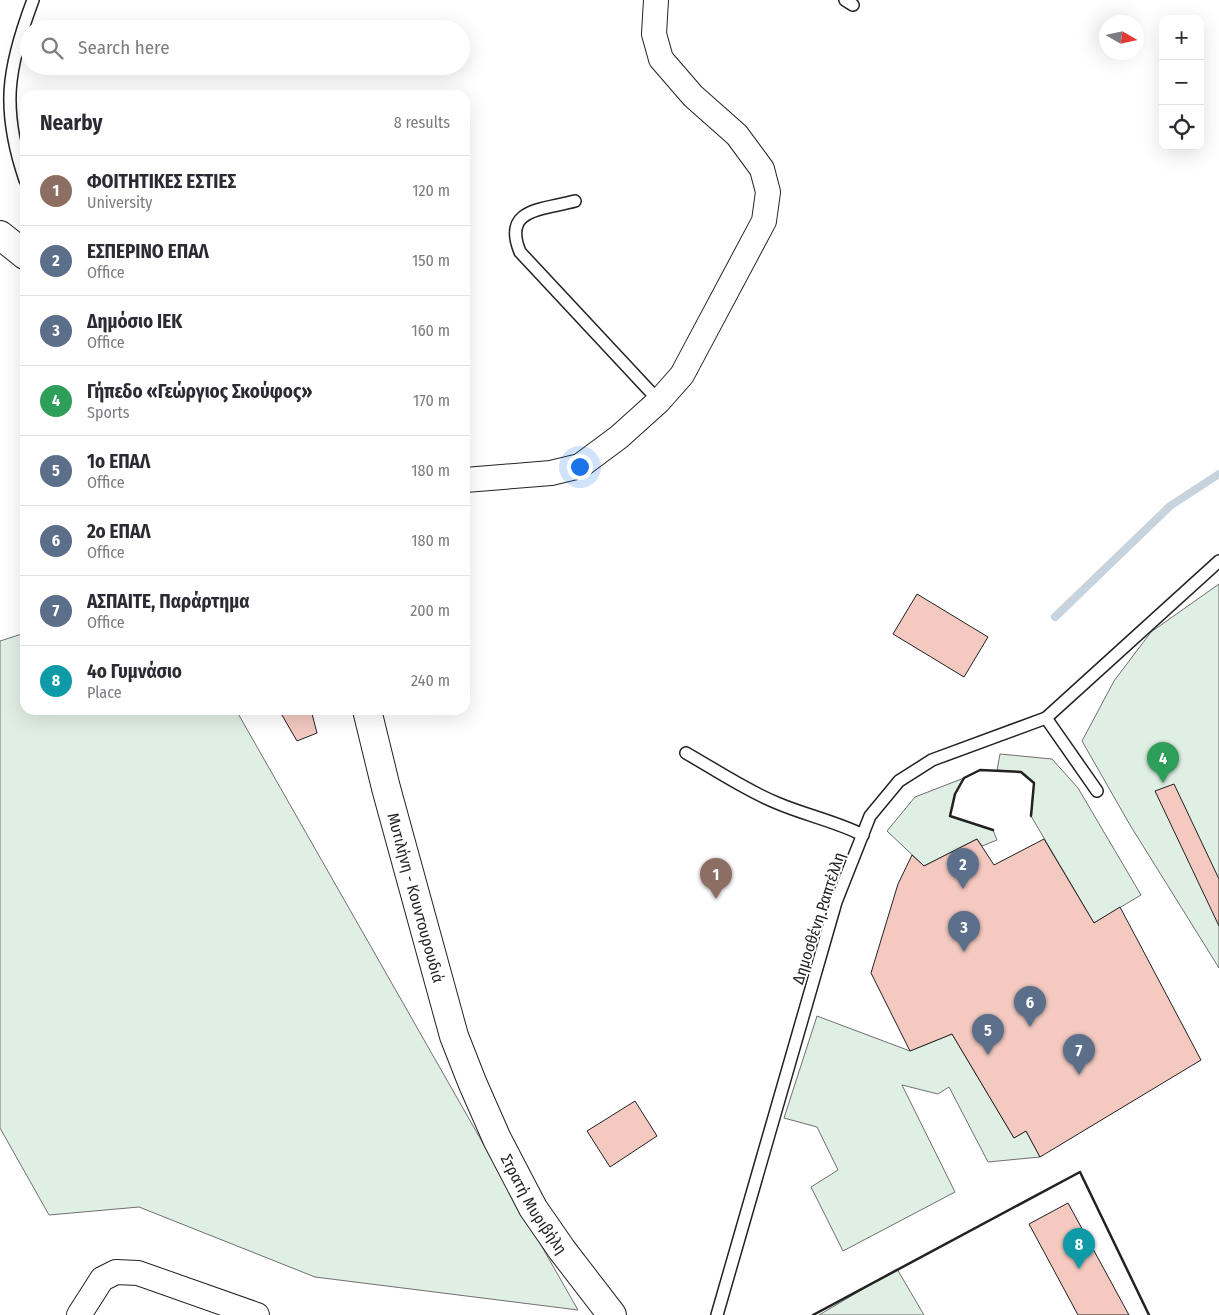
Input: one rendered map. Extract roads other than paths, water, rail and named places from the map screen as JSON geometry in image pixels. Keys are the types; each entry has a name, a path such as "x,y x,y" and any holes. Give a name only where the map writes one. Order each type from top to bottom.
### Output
{"main road":[{"path":"0,235 20,251"},
{"name":"Μυτιλήνη - Κουντουρουδιά","path":"369,715 386,788 449,1017 472,1082"},
{"name":"Στρατή Μυριβήλη","path":"472,1082 497,1139 533,1208 562,1250 612,1315"}],"street":[{"path":"470,480 552,473 580,466 619,437 659,402 682,375 764,220 768,192 762,169 737,136 693,96 662,59 654,34 656,0"},
{"path":"79,1315 102,1279 116,1272 138,1273 257,1315"}],"lane":[{"path":"27,20 33,0"},
{"path":"20,42 11,71 9,105 12,139 20,164"},
{"path":"575,201 524,215 516,224 514,237 520,252 659,402"},
{"path":"1097,791 1046,718 1219,561"},
{"name":"Δημοσθένη Ραπτέλλη","path":"717,1315 836,902 870,816 899,781 932,760 1046,718"},
{"path":"686,753 742,786 777,803 843,826 863,836"}],"waterway":[{"path":"1055,617 1170,506 1219,474"}],"place":[{"name":"Γήπεδο «Γεώργιος Σκούφος»","path":"1163,783"},
{"name":"ΕΣΠΕΡΙΝΟ ΕΠΑΛ","path":"963,889"},
{"name":"ΦΟΙΤΗΤΙΚΕΣ ΕΣΤΙΕΣ","path":"716,899"},
{"name":"Δημόσιο ΙΕΚ","path":"964,952"},
{"name":"2ο ΕΠΑΛ","path":"1030,1027"},
{"name":"1ο ΕΠΑΛ","path":"988,1055"},
{"name":"ΑΣΠΑΙΤΕ, Παράρτημα","path":"1079,1075"},
{"name":"4ο Γυμνάσιο","path":"1079,1269"}]}
